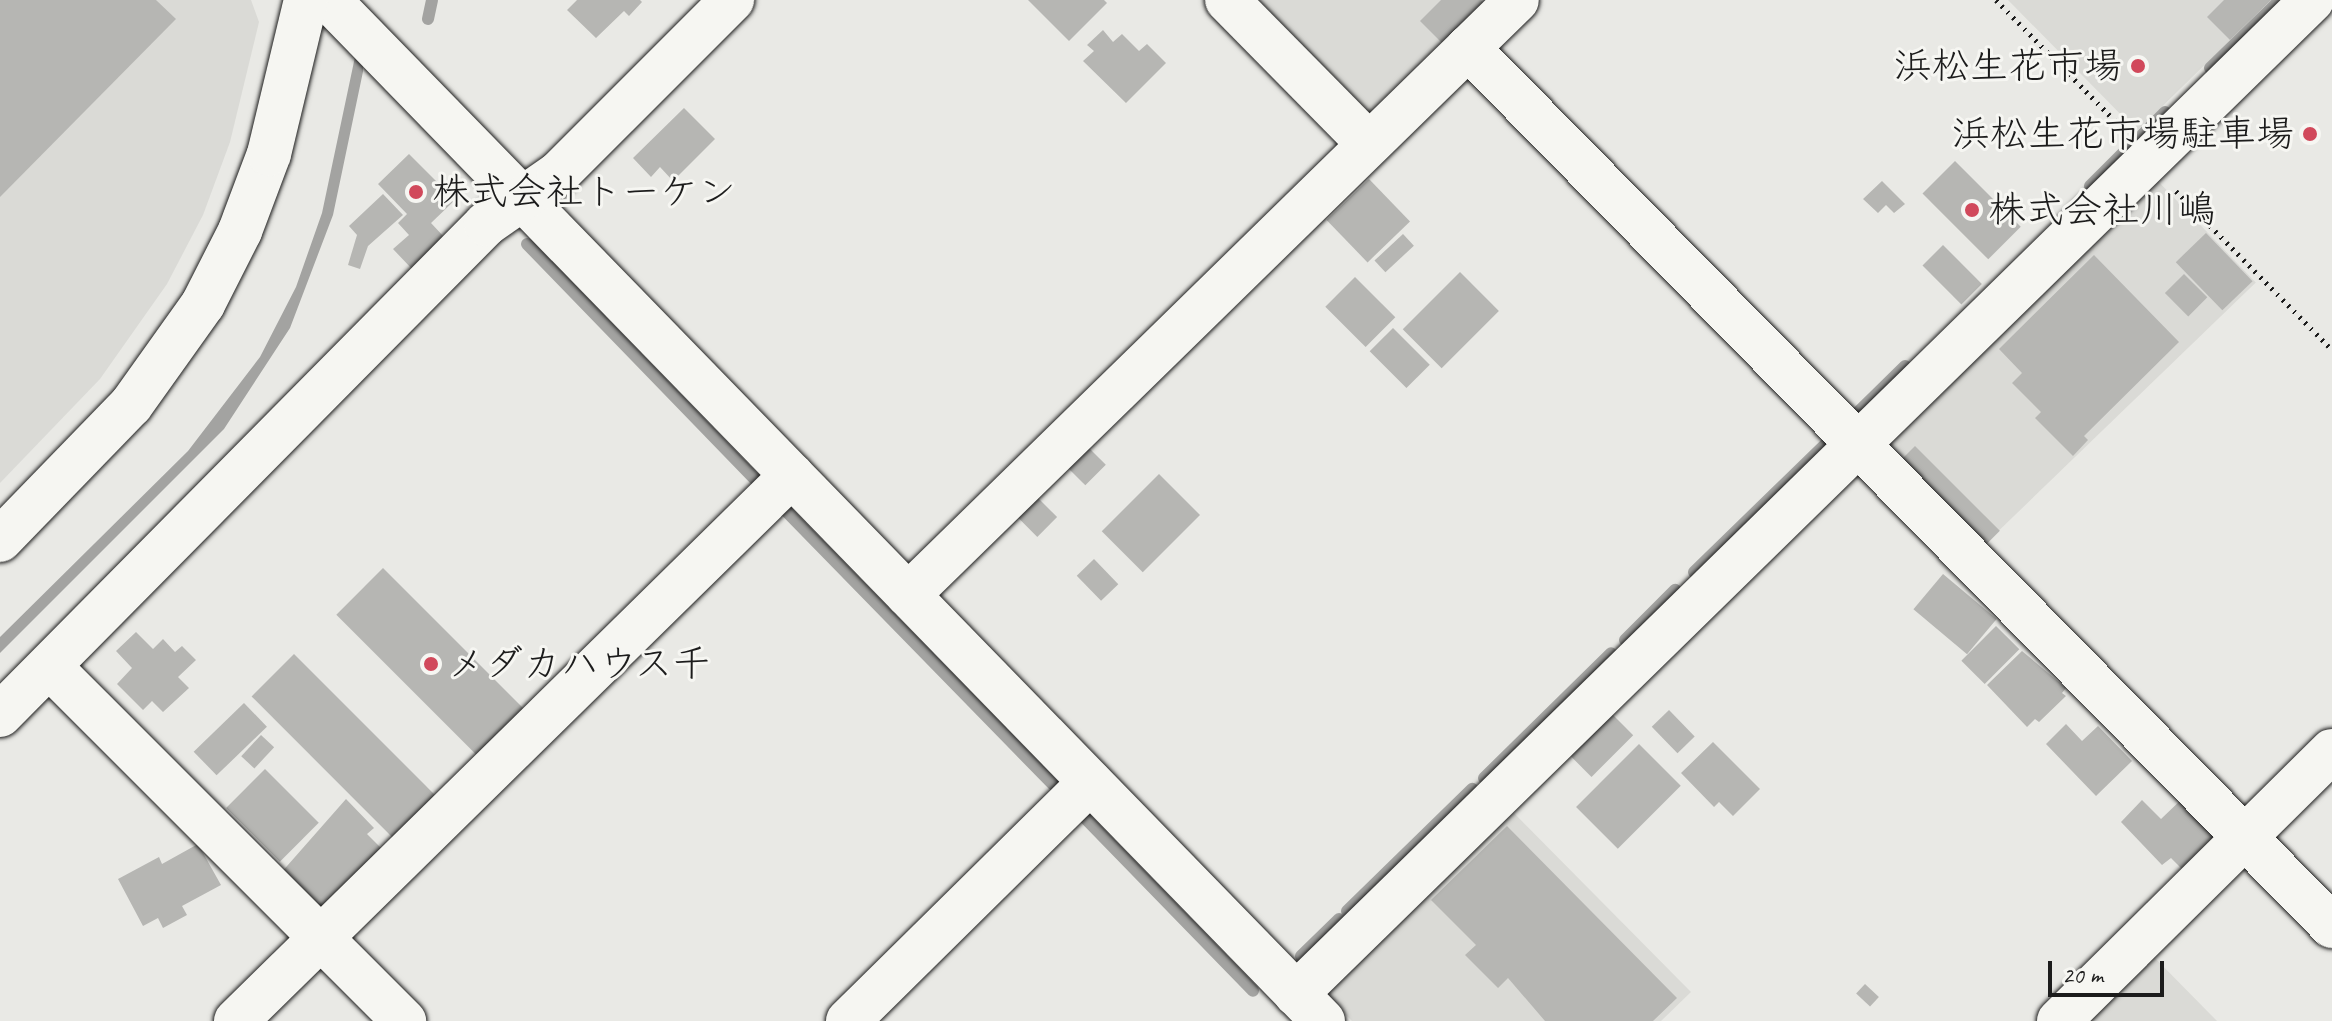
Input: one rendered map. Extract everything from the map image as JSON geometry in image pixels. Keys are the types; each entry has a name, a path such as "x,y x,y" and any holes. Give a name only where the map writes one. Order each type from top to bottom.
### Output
{"street":[{"path":"0,715 486,224 559,173 732,0"},
{"path":"1227,0 1369,144"},
{"path":"908,595 1517,0"},
{"path":"0,540 131,405 203,304 240,231 326,5 387,59 1309,1007 1858,444 2312,0"},
{"path":"1468,48 2332,926"},
{"path":"236,1021 792,475"},
{"path":"50,667 404,1021"},
{"path":"2059,1021 2332,751"},
{"path":"848,1021 1090,782"}],"path":[{"path":"1996,0 2332,350"}],"shaded area":[{"path":"0,0 251,0 259,22 230,142 203,215 167,284 100,379 0,483"},
{"path":"367,0 378,0 333,215 290,328 224,429 0,653 0,637 188,451 260,357 296,287 322,213"},
{"path":"1243,0 1496,0 1373,120"},
{"name":"浜松生花市場","path":"2008,0 2271,0 2137,131"},
{"name":"株式会社川嶋","path":"2153,176 2256,282 1975,553 1872,447"},
{"path":"1508,807 1691,992 1661,1021 1352,1021 1329,998 1329,982"},
{"path":"2149,952 2217,1021 2080,1021"}],"pier":[{"path":"363,0 382,0 382,98 363,98"}],"building":[{"path":"0,0 156,0 176,19 0,197"},
{"path":"577,0 642,2 629,16 624,11 596,38 567,10"},
{"path":"1028,0 1104,0 1107,3 1069,41"},
{"path":"1441,0 1481,0 1486,5 1445,46 1420,21"},
{"path":"2224,0 2271,0 2230,40 2207,17"},
{"path":"1103,30 1113,42 1122,34 1139,51 1147,44 1166,63 1126,103 1083,61 1094,51 1087,45"},
{"path":"684,108 715,139 673,181 660,167 651,177 633,158"},
{"path":"409,154 455,200 431,223 445,238 412,269 393,249 409,235 398,223 407,214 378,184"},
{"path":"1955,161 2021,227 1988,259 1922,194"},
{"path":"1369,179 1410,221 1368,262 1327,220"},
{"path":"1882,181 1905,204 1894,213 1886,205 1878,213 1863,199"},
{"path":"383,194 403,215 368,246 360,269 348,265 357,235 349,226"},
{"path":"2206,233 2253,281 2222,310 2176,262"},
{"path":"1403,234 1414,246 1385,272 1374,261"},
{"path":"1943,245 1982,284 1961,304 1922,266"},
{"path":"2094,255 2179,342 2084,436 2088,440 2073,456 2035,418 2041,412 2012,383 2022,373 1999,349"},
{"path":"1460,272 1499,311 1442,368 1403,329"},
{"path":"2184,274 2207,297 2188,316 2165,293"},
{"path":"1355,277 1395,317 1366,347 1325,307"},
{"path":"1393,328 1430,365 1406,388 1370,351"},
{"path":"1086,445 1106,465 1085,485 1065,466"},
{"path":"1915,446 2000,531 1978,553 1893,468"},
{"path":"1159,474 1200,515 1143,572 1102,531"},
{"path":"1038,498 1057,517 1037,537 1018,518"},
{"path":"1094,559 1118,584 1101,601 1077,576"},
{"name":"メダカハウス千","path":"383,568 527,712 481,759 336,615"},
{"path":"1943,574 1997,619 1967,654 1913,609"},
{"path":"1996,626 2019,649 1985,684 1961,661"},
{"path":"136,632 153,649 163,639 175,652 182,646 196,660 178,677 189,688 163,712 152,701 143,710 117,684 132,668 116,651"},
{"path":"2022,651 2066,688 2062,693 2066,696 2039,722 2035,719 2027,727 1987,685"},
{"path":"294,654 439,799 397,841 252,696"},
{"path":"244,703 267,727 217,775 194,752"},
{"path":"1669,710 1695,737 1677,753 1652,727"},
{"path":"1612,714 1633,735 1591,777 1570,756"},
{"path":"2066,724 2082,741 2098,726 2132,761 2096,796 2046,744"},
{"path":"261,735 274,747 254,768 241,756"},
{"path":"1713,742 1760,789 1733,816 1719,802 1714,807 1681,773"},
{"path":"1639,744 1681,786 1618,849 1576,807"},
{"path":"265,769 319,823 280,862 226,808"},
{"path":"2184,797 2219,833 2182,869 2171,858 2162,865 2121,822 2142,800 2161,819"},
{"path":"346,799 374,828 367,834 386,853 322,916 280,874"},
{"path":"1507,826 1677,998 1653,1021 1545,1021 1508,978 1498,988 1465,955 1476,945 1431,900"},
{"path":"198,844 221,885 182,906 187,915 163,928 158,918 143,926 118,879 159,857 162,864"},
{"path":"1865,984 1879,997 1870,1006 1856,994"}],"waterway":[{"path":"428,19 432,0"},
{"path":"2210,68 2280,0"},
{"path":"2141,136 2165,112"},
{"path":"2090,186 2127,149"},
{"path":"527,244 757,481"},
{"path":"1848,422 1905,366"},
{"path":"1694,572 1836,434"},
{"path":"787,512 1053,785"},
{"path":"1625,640 1675,590"},
{"path":"1484,778 1611,653"},
{"path":"1347,911 1472,789"},
{"path":"1085,818 1253,991"},
{"path":"1301,956 1339,919"}],"place":[{"name":"浜松生花市場","path":"2138,66"},
{"name":"浜松生花市場駐車場","path":"2310,134"},
{"name":"株式会社トーケン","path":"416,192"},
{"name":"株式会社川嶋","path":"1972,210"},
{"name":"メダカハウス千","path":"431,664"}]}
